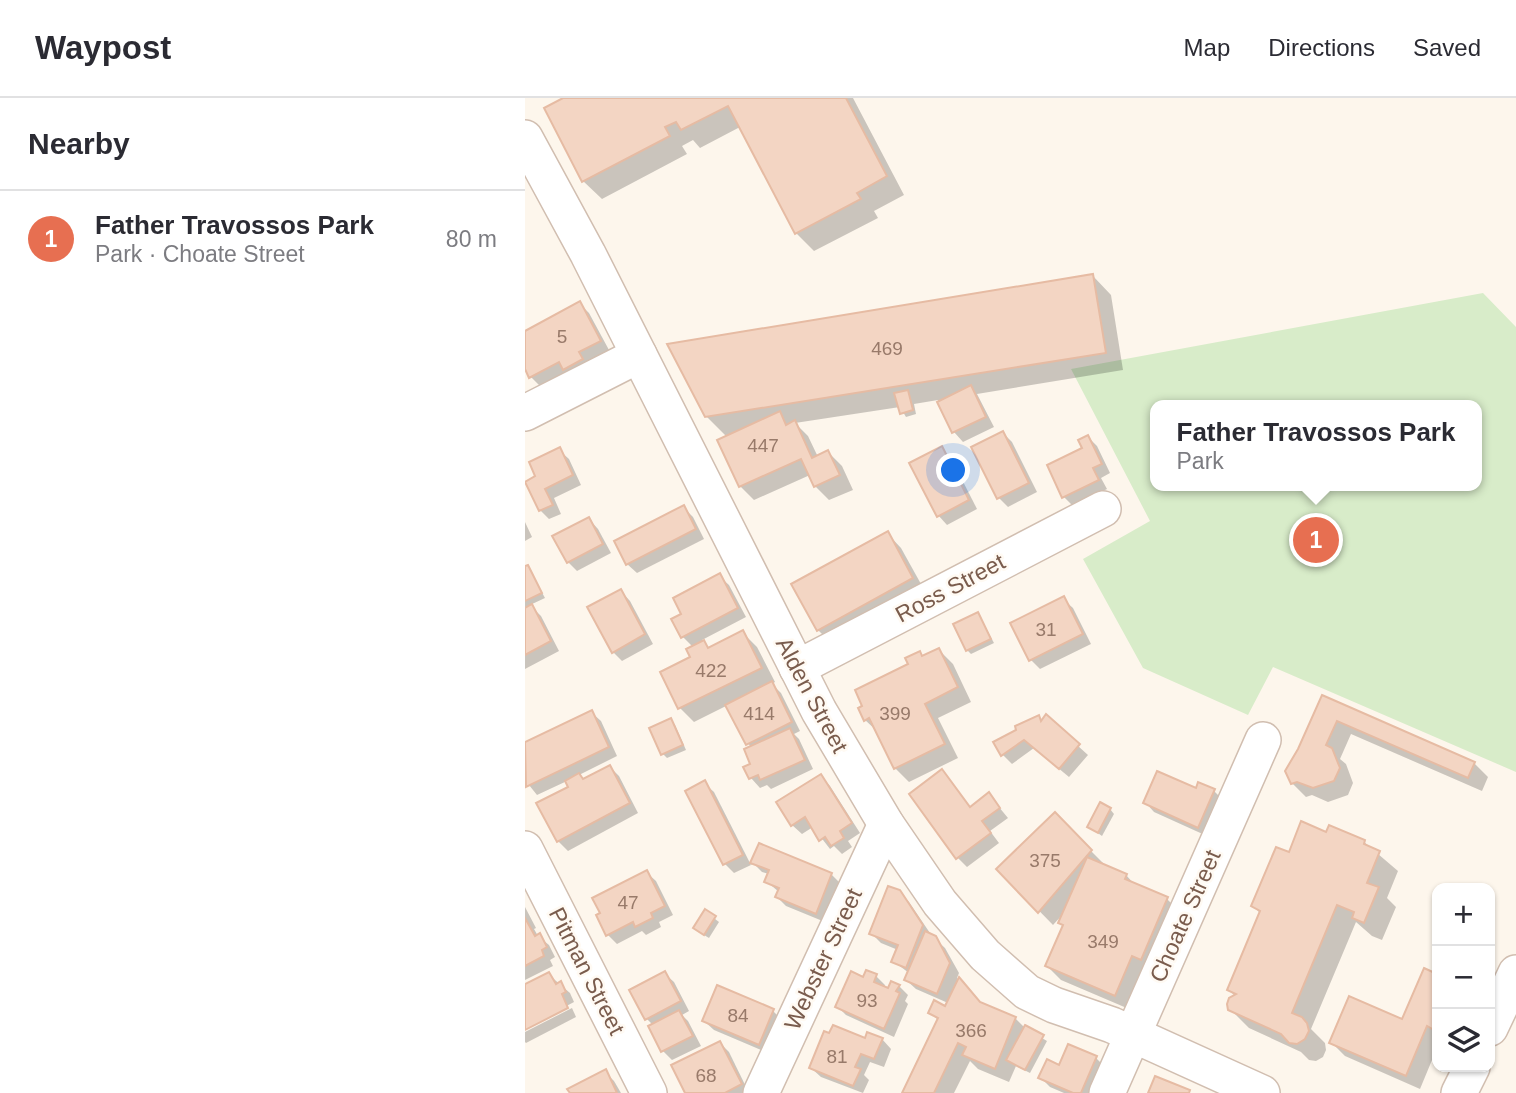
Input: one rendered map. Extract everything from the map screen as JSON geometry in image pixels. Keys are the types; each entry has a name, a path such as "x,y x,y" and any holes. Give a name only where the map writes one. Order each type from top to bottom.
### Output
{"street":[{"name":"Alden Street","path":"525,138 832,734 886,824 947,912 985,955 1027,992 1262,1093"},
{"path":"525,413 639,355"},
{"name":"Ross Street","path":"797,668 1103,509"},
{"name":"Choate Street","path":"1107,1093 1263,740"},
{"name":"Webster Street","path":"761,1093 886,824"},
{"name":"Pitman Street","path":"525,849 649,1093"},
{"path":"1495,1017 1516,972"},
{"path":"1459,1093 1470,1072"}],"green space":[{"path":"1483,293 1516,327 1516,772 1273,667 1248,715 1143,668 1083,559 1150,521 1071,369"}],"building":[{"path":"563,98 846,98 887,176 857,193 861,199 795,234 728,106 681,130 676,122 665,127 670,136 582,182 544,108"},
{"path":"1093,274 1106,353 705,417 667,344"},
{"path":"580,301 601,341 579,352 583,359 563,370 559,362 529,378 525,369 525,331"},
{"path":"971,385 986,417 952,433 937,402"},
{"path":"908,390 913,410 900,414 894,393"},
{"path":"780,411 786,425 795,420 812,458 828,450 840,475 814,487 801,459 739,487 717,440"},
{"path":"1003,431 1029,483 997,499 971,447"},
{"path":"1088,435 1102,464 1093,468 1099,480 1062,498 1047,465 1082,448 1078,440"},
{"path":"942,446 969,500 937,517 909,463"},
{"path":"560,447 573,475 545,489 553,505 539,511 525,482 535,476 529,462"},
{"path":"684,505 696,529 626,565 614,541"},
{"path":"589,517 603,544 567,563 552,536"},
{"path":"888,531 913,578 817,631 791,584"},
{"path":"528,565 542,593 525,601 525,566"},
{"path":"720,573 738,608 681,638 671,619 681,614 673,598"},
{"path":"621,589 645,634 612,653 587,607"},
{"path":"1064,596 1083,634 1029,661 1010,623"},
{"path":"532,604 551,641 525,655 525,608"},
{"path":"978,612 991,639 966,651 953,624"},
{"path":"743,630 762,668 678,709 660,672 690,657 686,649 704,640 708,648"},
{"path":"939,648 958,687 925,704 945,744 894,769 869,718 864,721 858,708 862,706 855,690 908,664 905,658 920,651 922,656"},
{"path":"772,681 792,722 746,745 725,705"},
{"path":"1322,695 1475,762 1468,778 1337,721 1326,745 1332,748 1340,768 1334,781 1313,788 1297,782 1291,784 1285,771"},
{"path":"592,710 609,747 526,787 525,742"},
{"path":"1046,714 1080,744 1059,769 1024,740 1001,756 993,742 1016,730 1015,726 1039,715 1041,721"},
{"path":"671,718 683,745 661,755 649,728"},
{"path":"790,728 805,760 760,780 758,775 749,779 743,767 750,764 744,749"},
{"path":"610,765 630,803 557,842 536,803 568,787 565,781 579,773 583,779"},
{"path":"942,769 970,807 989,792 1000,808 982,821 991,833 956,859 909,794"},
{"path":"1157,771 1196,788 1198,782 1215,789 1198,828 1143,803"},
{"path":"821,774 852,823 840,831 844,838 831,846 825,837 819,841 805,817 791,826 776,802"},
{"path":"705,780 743,855 723,865 685,791"},
{"path":"1100,802 1111,808 1098,833 1087,827"},
{"path":"1055,812 1092,850 1038,913 996,869"},
{"path":"1301,821 1326,832 1329,825 1365,840 1364,844 1380,851 1367,883 1379,887 1364,923 1352,918 1354,912 1337,905 1292,1013 1302,1017 1309,1031 1305,1039 1297,1044 1289,1043 1281,1034 1228,1010 1229,998 1236,994 1227,990 1260,911 1251,906 1276,847 1289,852"},
{"path":"759,843 832,873 816,914 775,897 779,888 764,882 769,870 750,863"},
{"path":"1087,857 1127,874 1125,879 1168,897 1141,960 1132,956 1115,996 1045,966 1063,925 1058,923"},
{"path":"647,870 665,906 651,913 653,918 635,927 633,922 606,936 596,915 600,913 592,898"},
{"path":"888,886 900,890 923,925 906,968 891,962 898,945 869,934"},
{"path":"705,909 716,916 704,935 693,928"},
{"path":"525,918 535,936 540,933 547,947 542,950 544,956 525,966"},
{"path":"925,931 936,936 950,963 937,994 904,980"},
{"path":"1424,968 1432,972 1432,1029 1427,1026 1406,1076 1329,1043 1349,996 1402,1019"},
{"path":"866,970 877,974 874,982 888,988 891,981 900,985 896,991 900,993 884,1029 835,1007 851,971 863,977"},
{"path":"665,971 681,1001 645,1020 629,990"},
{"path":"549,972 556,984 561,981 566,992 562,994 568,1008 525,1030 525,984"},
{"path":"959,977 980,1002 1016,1017 995,1069 962,1055 966,1047 958,1043 934,1093 902,1093 938,1018 928,1013 934,1000 945,1006"},
{"path":"717,985 774,1009 759,1045 702,1021"},
{"path":"679,1010 693,1036 661,1052 648,1026"},
{"path":"833,1025 865,1038 867,1032 883,1038 874,1059 861,1054 855,1067 861,1069 853,1086 809,1068 824,1031 829,1033"},
{"path":"1025,1025 1044,1035 1025,1070 1006,1060"},
{"path":"720,1041 742,1084 725,1093 685,1093 671,1065"},
{"path":"1068,1044 1097,1056 1081,1093 1073,1093 1038,1078 1047,1059 1059,1065"},
{"path":"606,1069 617,1093 570,1093 567,1089"},
{"path":"1155,1076 1190,1090 1189,1093 1148,1093"}],"place":[{"name":"Father Travossos Park","path":"1316,540"}]}
